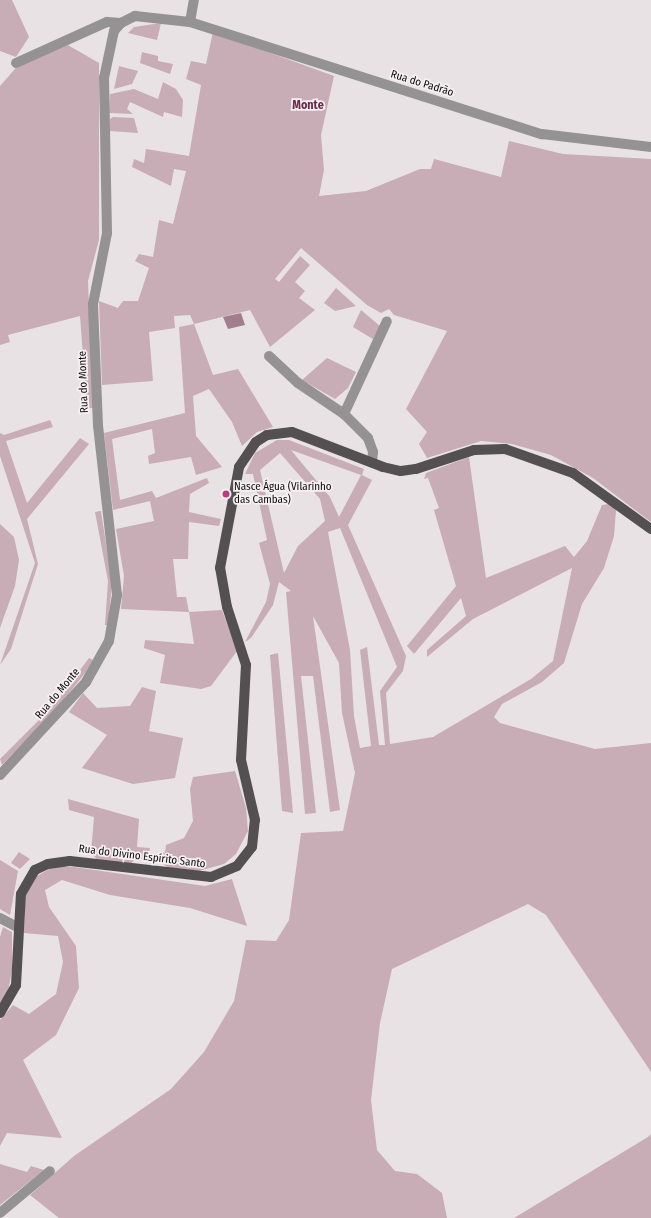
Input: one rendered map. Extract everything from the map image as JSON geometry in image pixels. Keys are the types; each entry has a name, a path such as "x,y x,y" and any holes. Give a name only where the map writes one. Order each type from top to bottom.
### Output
{"main road":[{"name":"Rua do Divino Espírito Santo","path":"0,1012 16,984 17,927 24,884 34,870 48,864 70,861 201,878 231,871 248,854 256,830 241,760 248,681 242,649 224,596 220,568 239,467 256,442 267,434 284,432 372,462 383,468 409,471 483,448 518,452 573,473 651,529"}],"street":[{"path":"16,63 107,22 120,23 135,16 190,22 194,0"},
{"name":"Rua do Padrão","path":"190,22 542,134 651,147"},
{"name":"Rua do Monte","path":"0,775 86,682 109,640 117,595 98,425 93,304 107,233 104,78 114,32 120,23"},
{"path":"344,414 387,321"},
{"path":"269,356 298,383 344,414 368,438 373,452 372,462"},
{"path":"0,918 17,927"},
{"path":"0,1213 50,1171"}],"shaded area":[{"path":"0,0 12,0 29,37 16,57 0,51"},
{"path":"161,23 157,40 128,33 134,27"},
{"path":"213,32 334,76 321,135 324,170 319,196 366,191 420,169 431,169 434,159 501,177 509,141 563,154 651,159 651,522 593,478 551,455 512,444 481,441 427,458 419,444 427,432 406,409 447,331 394,315 389,309 381,313 367,305 301,248 275,279 279,282 300,256 310,265 295,282 305,291 299,298 315,310 270,347 250,310 194,324 190,315 174,316 175,328 149,332 153,381 102,385 99,301 118,308 123,301 138,301 149,268 135,261 139,254 153,257 159,220 173,224 186,171 174,169 171,186 132,167 134,159 144,163 146,149 189,156 201,85 186,79 191,61 206,64"},
{"path":"66,44 99,63 99,240 88,281 93,408 87,408 80,316 8,335 10,342 0,345 0,86 21,62"},
{"path":"142,52 158,56 158,61 173,64 170,74 140,63"},
{"path":"119,66 138,71 132,84 114,89"},
{"path":"163,82 176,89 183,100 182,117 164,112 163,117 130,102 127,109 133,114 109,113 110,94 134,89 158,99"},
{"path":"113,117 134,118 138,133 110,131 110,119"},
{"path":"336,288 356,306 335,311 324,303"},
{"path":"361,310 380,326 373,339 353,327"},
{"path":"241,313 245,325 228,329 223,317"},
{"path":"194,324 213,375 238,369 273,427 257,432 242,446 232,422 209,389 193,396 196,436 222,467 196,475 191,457 149,464 148,456 155,453 152,429 112,439 120,500 152,491 156,498 207,478 209,483 190,494 189,512 221,519 219,526 189,522 188,559 173,559 177,597 186,597 189,612 121,609 124,576 116,529 154,521 150,501 113,510 104,433 185,413 179,327"},
{"path":"327,358 356,372 348,388 335,399 302,380"},
{"path":"50,420 53,427 6,441 27,503 80,438 89,444 27,519 38,564 11,649 0,665 35,563 0,456 0,433 4,435"},
{"path":"277,440 289,440 364,469 362,475 372,480 348,525 406,656 403,671 386,693 390,744 433,737 531,679 553,661 572,568 473,619 427,657 427,650 466,616 461,598 414,654 407,646 456,586 434,510 439,508 428,478 424,479 426,473 469,457 486,578 565,546 574,557 587,541 602,505 609,504 616,510 614,536 604,568 582,604 564,663 542,682 502,704 494,717 500,723 595,749 651,743 651,1072 546,915 528,904 392,969 380,1023 371,1100 377,1150 395,1171 417,1174 442,1193 447,1218 59,1218 30,1195 74,1156 171,1089 204,1052 234,1001 246,940 276,941 289,920 301,833 343,831 355,773 342,713 339,663 313,616 340,810 330,812 313,676 301,676 316,813 305,814 286,592 291,591 279,582 273,605 251,638 245,642 266,602 270,584 259,543 267,540 253,474 245,474 255,453","holes":["291,450 361,475 339,517 330,497","280,453 320,499 325,521 298,546 284,573 260,470","340,528 397,667 380,691 385,745 379,745 367,647 360,650 371,746 360,748 354,716 350,650 328,532"]},
{"path":"101,511 112,583 108,625 105,625 108,581 95,512"},
{"path":"0,524 14,537 19,560 15,586 0,628"},
{"path":"222,610 237,651 211,686 201,689 160,683 165,655 144,648 145,640 194,644 189,612"},
{"path":"278,653 293,813 282,811 270,655"},
{"path":"89,658 93,660 86,672 57,708 2,765 0,759 53,706"},
{"path":"142,687 156,691 149,731 183,738 175,778 133,784 82,768 107,735 69,712 83,693 97,708 130,706"},
{"path":"235,771 246,808 248,831 236,854 224,864 195,872 170,869 160,862 161,851 165,853 166,845 184,838 193,821 190,789 193,777"},
{"path":"68,799 139,819 137,847 150,848 148,860 137,858 130,864 97,860 91,852 94,817 69,810"},
{"path":"19,852 30,859 20,869 11,863"},
{"path":"0,860 18,871 10,915 0,909"},
{"path":"53,867 74,867 205,886 232,879 247,926 190,908 110,895 62,880 45,890 49,907 76,946 79,988 56,1035 23,1060 62,1138 7,1133 0,1146 0,1020 13,1005 29,1014 56,994 63,962 58,936 24,933 25,897 37,876"},
{"path":"3,927 12,932 12,970 8,992 0,1003 0,937"},
{"path":"651,1134 651,1218 514,1218 648,1137"},
{"path":"0,1164 27,1172 31,1166 44,1170 0,1205"}],"place":[{"name":"Nasce Água (Vilarinho das Cambas)","path":"226,494"}],"district":[{"name":"Monte","path":"308,106"}]}
